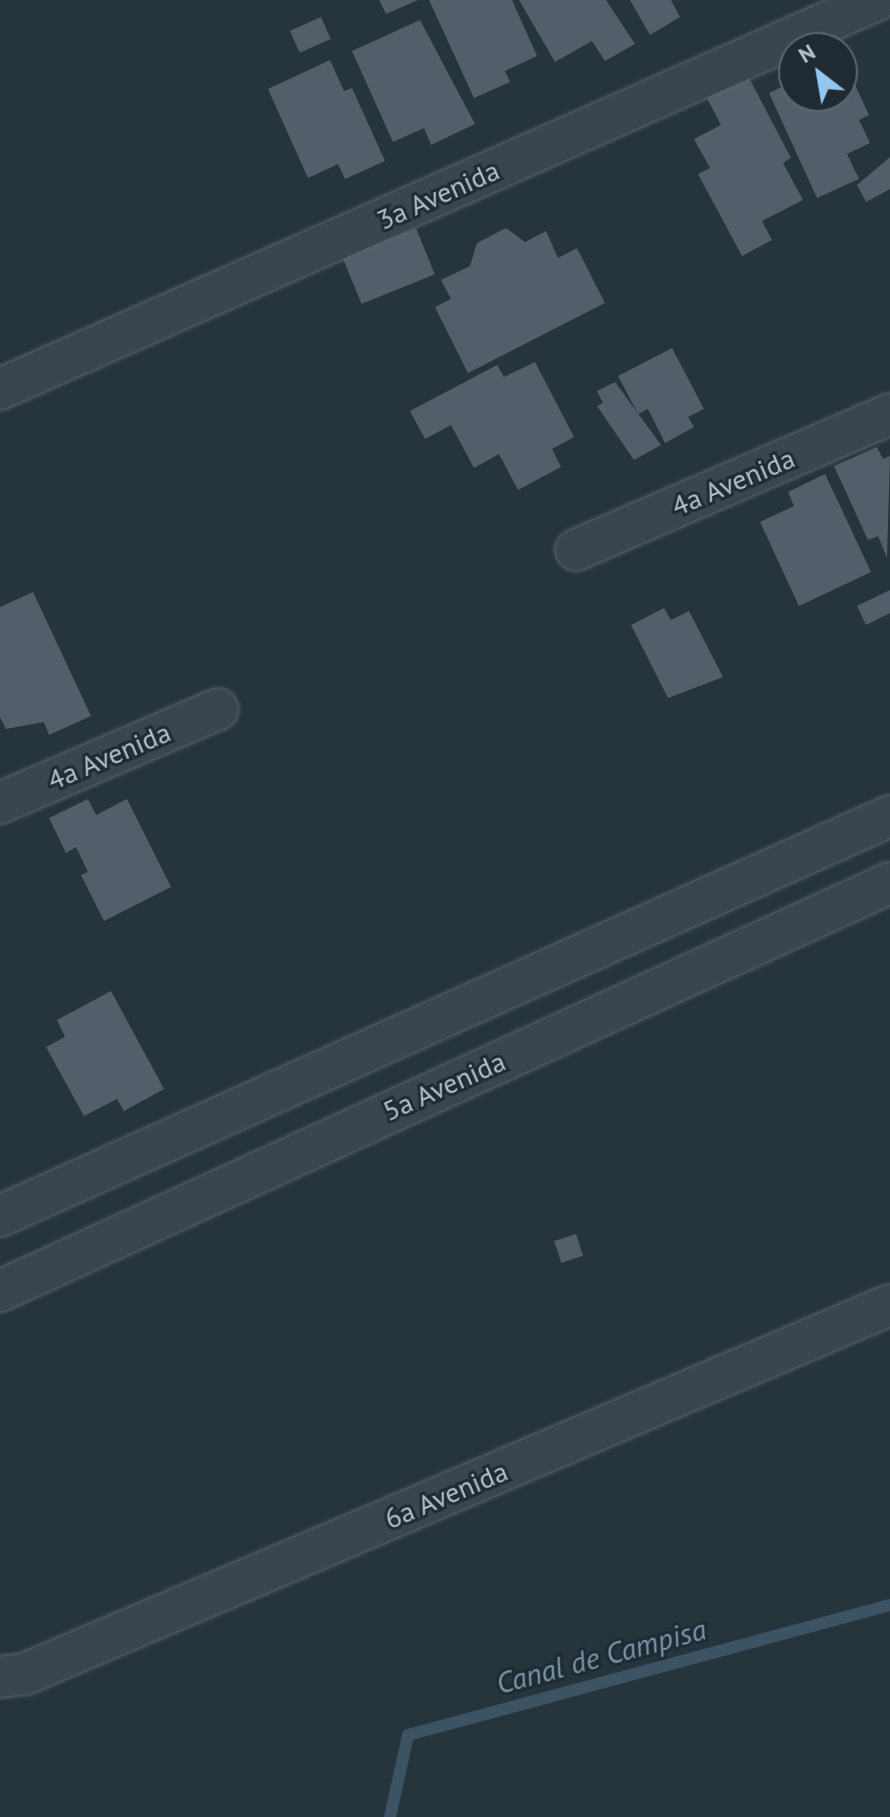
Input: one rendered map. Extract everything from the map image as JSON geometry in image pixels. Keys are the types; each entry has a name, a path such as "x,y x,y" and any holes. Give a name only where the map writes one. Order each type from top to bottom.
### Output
{"street":[{"name":"3a Avenida","path":"0,389 877,0"},
{"name":"4a Avenida","path":"576,550 890,414"},
{"name":"4a Avenida","path":"0,803 218,709"},
{"path":"0,1216 890,816"},
{"name":"5a Avenida","path":"0,1291 890,883"},
{"path":"332,1066 361,1124"},
{"name":"6a Avenida","path":"0,1677 25,1674 890,1305"}],"building":[{"path":"379,0 418,0 386,14"},
{"path":"429,0 512,0 537,56 505,71 510,82 474,98"},
{"path":"519,0 606,0 635,44 605,61 592,41 555,62"},
{"path":"630,0 671,0 680,17 650,35"},
{"path":"321,17 331,39 300,53 290,31"},
{"path":"420,20 475,124 431,145 424,128 393,142 352,51"},
{"path":"330,60 344,91 352,88 385,161 345,179 338,164 308,178 268,89"},
{"path":"748,76 791,158 783,163 803,200 762,221 772,240 742,256 698,174 710,168 694,139 721,125 707,98"},
{"path":"778,89 778,112 858,112 858,91 869,115 859,120 870,143 847,154 859,179 817,198 769,93"},
{"path":"890,157 890,189 866,202 857,185"},
{"path":"416,228 435,274 361,304 343,258"},
{"path":"506,228 525,242 546,231 558,258 577,248 605,303 468,373 435,307 451,299 441,280 470,266 477,243"},
{"path":"672,348 704,409 688,417 694,427 665,443 648,409 638,414 618,376"},
{"path":"535,362 574,437 552,449 561,467 518,490 499,454 474,468 451,425 425,439 410,411 497,365 504,377"},
{"path":"615,382 661,445 634,460 597,406 603,403 597,391"},
{"path":"877,447 883,459 890,456 887,558 878,536 868,540 834,466"},
{"path":"825,474 871,572 799,606 760,522 794,506 788,492"},
{"path":"890,590 890,613 866,625 857,606"},
{"path":"33,592 91,716 49,735 44,722 6,729 0,717 0,607"},
{"path":"664,608 671,620 689,611 723,677 668,698 631,625"},
{"path":"88,799 96,815 127,799 171,887 104,921 81,875 88,872 76,847 66,853 49,818"},
{"path":"111,991 164,1089 124,1111 117,1099 84,1116 46,1047 65,1037 57,1020"},
{"path":"576,1234 583,1256 561,1263 554,1241"}],"waterway":[{"name":"Canal de Campisa","path":"390,1817 408,1735 890,1605"}]}
